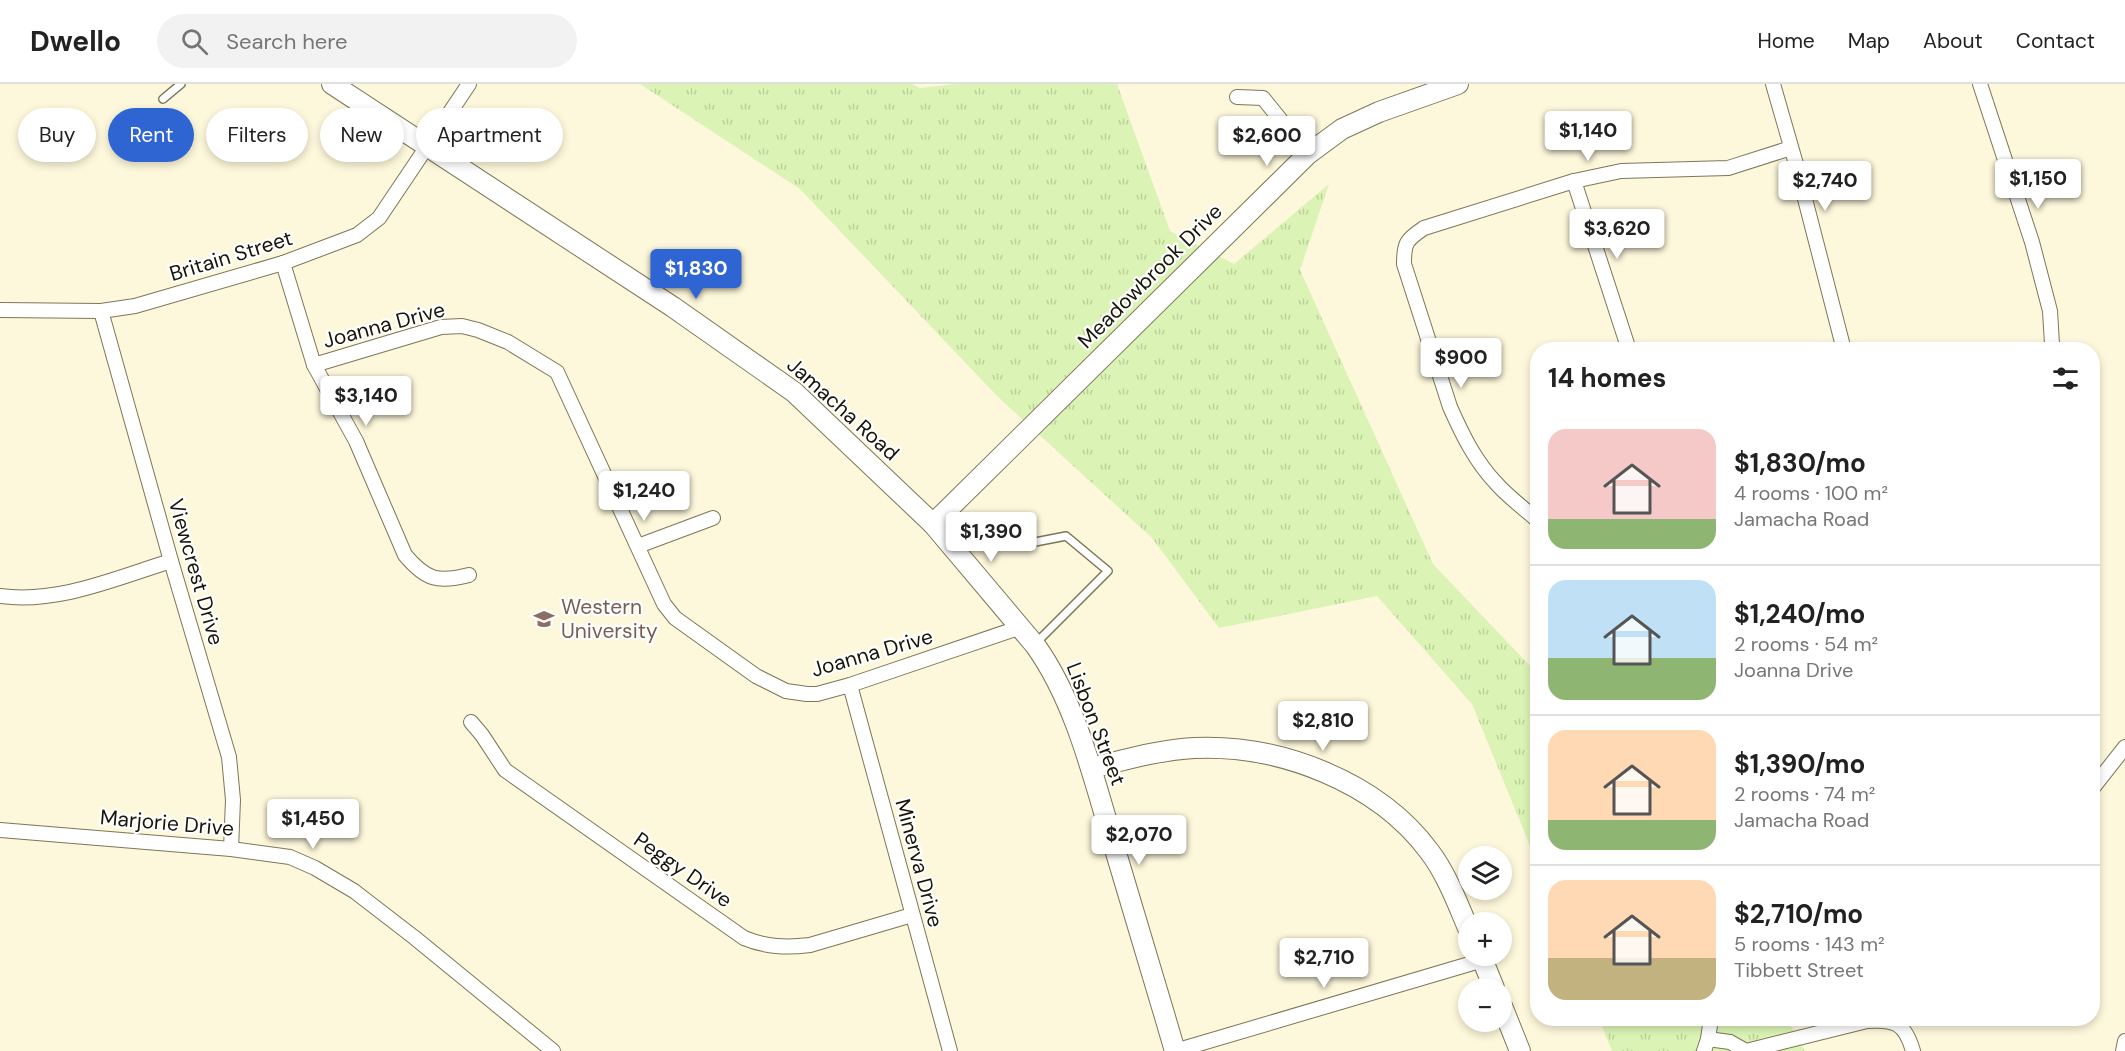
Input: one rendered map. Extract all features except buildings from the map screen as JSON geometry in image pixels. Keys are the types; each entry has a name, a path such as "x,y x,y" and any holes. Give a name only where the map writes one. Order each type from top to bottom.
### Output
{"main road":[{"name":"Jamacha Road","path":"332,84 416,138"},
{"name":"Meadowbrook Drive","path":"933,524 1308,154 1342,129 1379,112 1458,84"},
{"name":"Jamacha Road","path":"453,162 673,307 794,392 933,524 1021,627"},
{"name":"Lisbon Street","path":"1021,627 1046,661 1063,694 1091,768 1175,1051"},
{"path":"1091,768 1169,750 1217,748 1264,753 1318,770 1355,788 1375,801 1413,833 1429,851 1461,912"},
{"path":"1512,1031 1520,1051"}],"street":[{"name":"Britain Street","path":"454,108 469,84"},
{"path":"1773,84 1842,342"},
{"path":"1980,84 2032,242 2050,311 2052,342"},
{"path":"1237,97 1263,98 1308,154"},
{"path":"1530,513 1497,484 1486,471 1458,425 1404,264 1407,240 1424,228 1574,181 1621,171 1728,168 1791,148"},
{"name":"Britain Street","path":"0,310 101,311 135,306 283,263 357,235 379,218 418,162"},
{"path":"1574,181 1626,342"},
{"path":"283,263 314,365 356,441 405,555 418,569 435,579 450,580 469,575"},
{"name":"Viewcrest Drive","path":"101,311 229,757 233,800 231,849"},
{"name":"Joanna Drive","path":"314,365 441,327 462,326 508,342 557,372 664,604 675,618 756,676 786,691 817,694 1021,627"},
{"path":"638,546 713,518"},
{"path":"0,596 30,598 58,595 171,561"},
{"name":"Minerva Drive","path":"850,685 950,1051"},
{"name":"Peggy Drive","path":"471,722 505,770 744,938 766,945 802,946 912,915"},
{"path":"2100,779 2125,747"},
{"name":"Marjorie Drive","path":"0,830 231,849 290,857 315,868 354,891 553,1051"},
{"path":"1175,1051 1458,965"},
{"path":"1710,1026 1706,1045 1730,1042 1746,1051 1848,1026"},
{"path":"1900,1026 1907,1034 1912,1051"},
{"path":"2123,1051 2125,1041"}],"lane":[{"path":"163,99 181,84"},
{"path":"1007,518 1025,544 1066,536 1108,571 1035,645"}],"green space":[{"path":"640,84 912,84 920,88 955,84 1117,84 1170,231 1234,264 1329,184 1300,270 1433,564 1530,666 1530,846 1472,704 1377,596 1219,628 1152,538 998,397 800,189"},
{"path":"1602,1026 1791,1026 1805,1051 1612,1051"}],"place":[{"name":"Western University","path":"544,619"}]}
